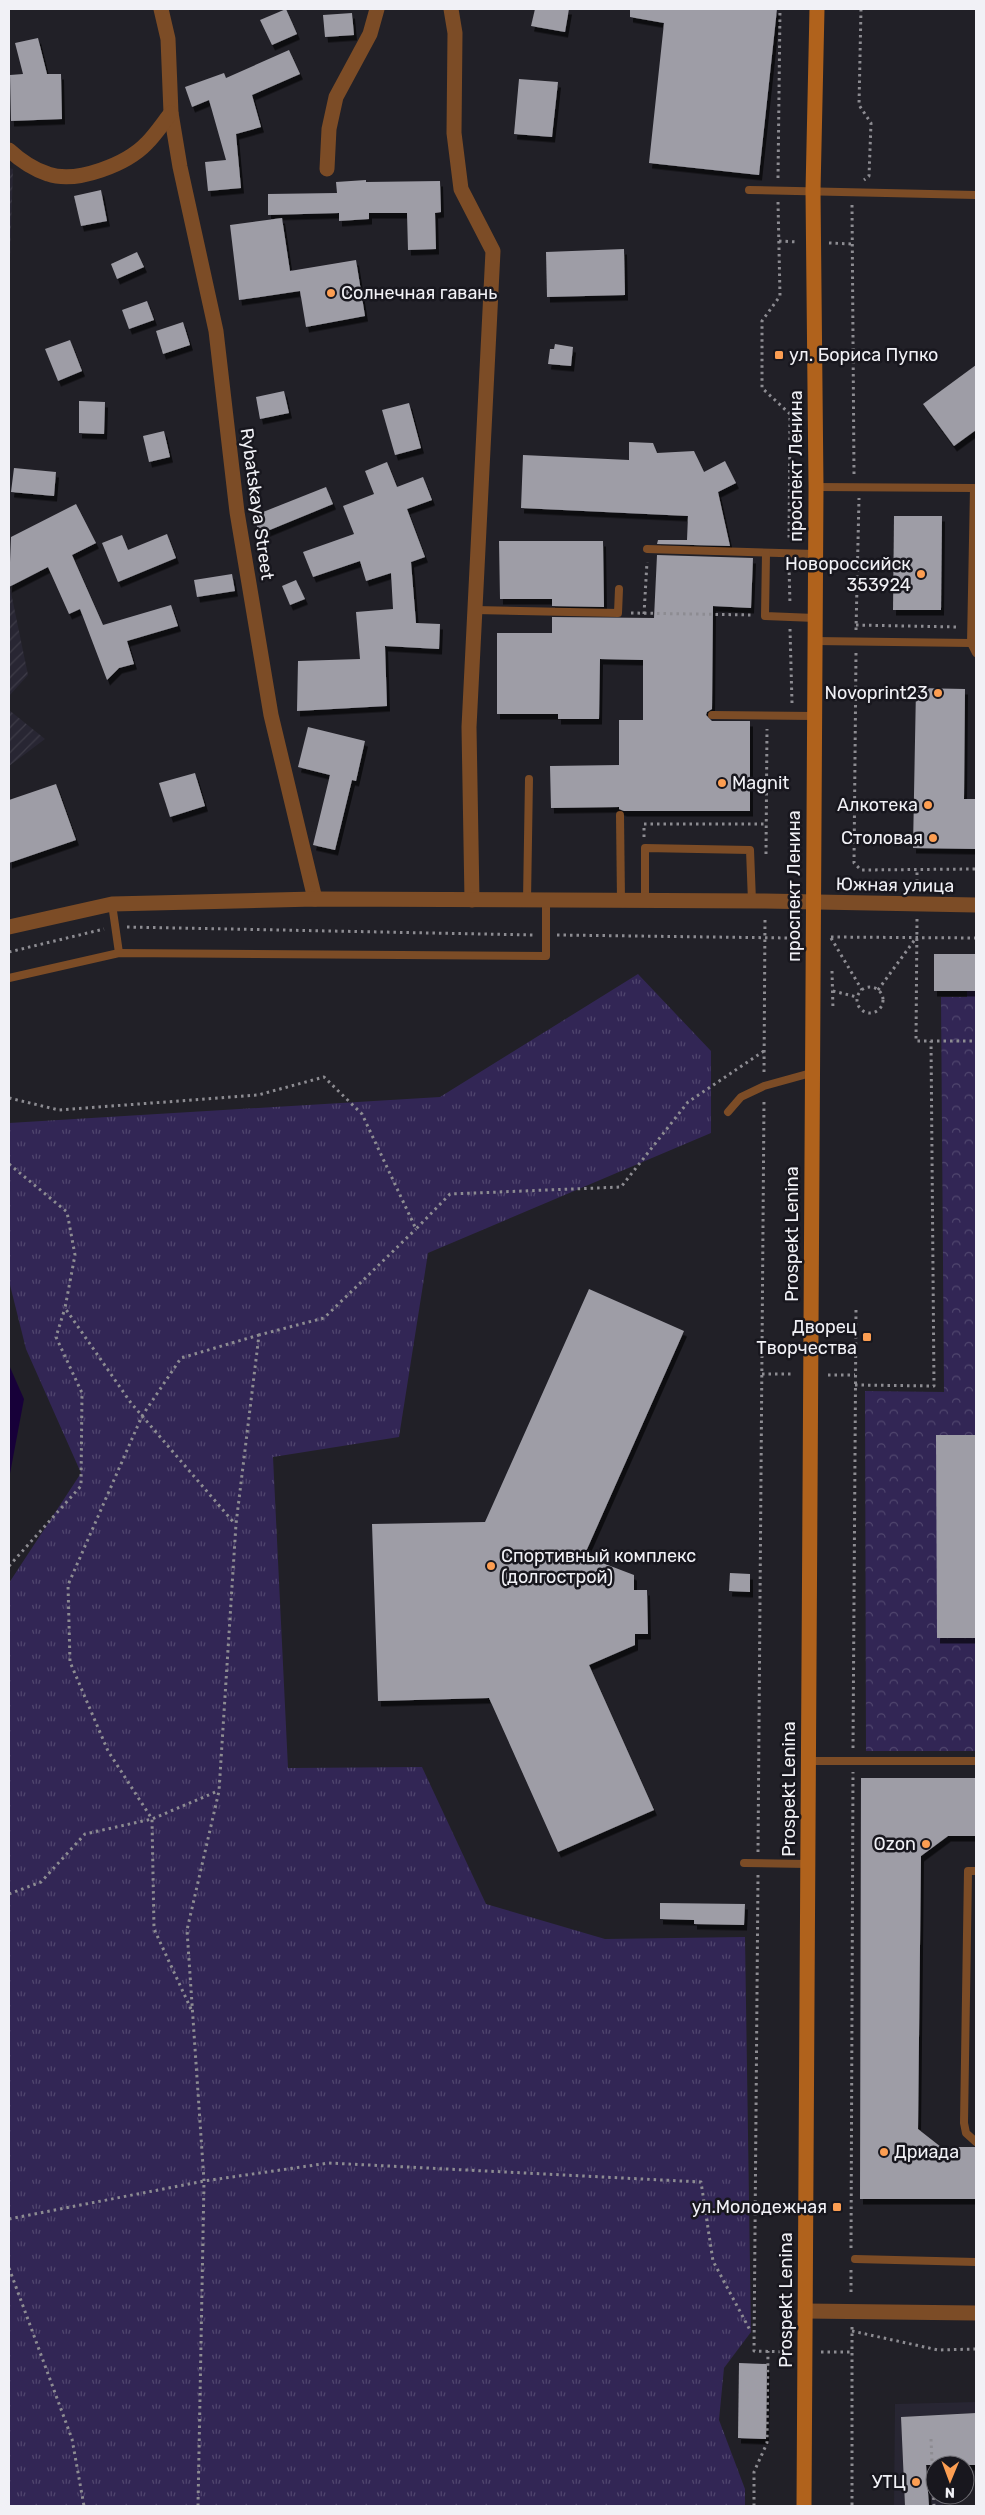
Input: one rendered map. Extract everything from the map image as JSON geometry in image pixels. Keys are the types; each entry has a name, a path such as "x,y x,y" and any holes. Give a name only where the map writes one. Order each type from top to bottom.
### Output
{"street":[{"name":"Rybatskaya Street","path":"161,9 168,39 171,113 180,167 216,331 237,512 270,715 315,899"},
{"path":"328,169 329,129 336,97 370,34 377,9"},
{"path":"451,9 455,33 454,132 461,189 493,251 469,727 472,900"},
{"name":"проспект Ленина","path":"812,1073 816,487 813,191 817,9"},
{"path":"9,150 27,165 50,175 72,176 95,172 124,160 147,144 171,113"},
{"name":"Южная улица","path":"9,927 112,904 315,899 645,900 976,905"},
{"name":"Prospekt Lenina","path":"804,2506 812,1073"},
{"path":"805,2311 976,2313"}],"lane":[{"path":"749,190 976,196"},
{"path":"816,487 975,488 971,643 976,653"},
{"path":"647,550 815,554"},
{"path":"766,553 765,616 815,618"},
{"path":"475,610 618,613 619,589"},
{"path":"815,641 971,643"},
{"path":"712,715 814,716"},
{"path":"527,900 528,779"},
{"path":"620,815 621,901"},
{"path":"645,900 644,848 750,850 752,901"},
{"path":"9,978 119,953 546,956 546,900"},
{"path":"112,904 119,953"},
{"path":"728,1112 740,1097 764,1086 812,1073"},
{"path":"808,1761 976,1760"},
{"path":"744,1863 807,1864"},
{"path":"976,1871 968,1871 964,2123 966,2133 976,2142"},
{"path":"852,2259 976,2262"}],"path":[{"path":"780,9 778,190 780,296 762,321 762,388 790,414 788,554 792,716"},
{"path":"861,9 859,105 872,123 869,176 852,192 857,486 856,626 971,628"},
{"path":"644,614 647,550"},
{"path":"618,613 765,616"},
{"path":"856,642 854,863 861,870 976,869"},
{"path":"762,728 767,729 766,862"},
{"path":"644,824 766,824"},
{"path":"9,952 115,926 789,938"},
{"path":"754,2506 754,2472 767,2443 768,2351 754,2351 765,937"},
{"path":"862,990 831,938 976,938"},
{"path":"878,990 916,938"},
{"path":"916,938 916,1041 976,1041"},
{"path":"870,987 878,990 883,1002 876,1012 867,1013 860,1009 857,997 862,990 870,987"},
{"path":"833,991 857,997"},
{"path":"855,1385 934,1386 931,1041"},
{"path":"192,2011 154,1929 152,1820 108,1751 70,1662 68,1585 142,1416 181,1358 324,1318 450,1194 621,1187 688,1102 764,1050"},
{"path":"9,1098 59,1110 258,1095 324,1078 362,1114 416,1229"},
{"path":"9,1164 67,1212 75,1255 65,1308 56,1337 82,1393 81,1486 9,1566"},
{"path":"65,1308 142,1416 236,1524"},
{"path":"856,1309 851,2294 860,2294"},
{"path":"198,2506 204,2181 187,1930 219,1790 236,1524 260,1335"},
{"path":"9,1894 40,1882 84,1834 152,1820 219,1790"},
{"path":"9,2219 204,2181 329,2163 701,2182 713,2261 751,2332"},
{"path":"9,2268 72,2439 84,2506"},
{"path":"851,2311 852,2506"},
{"path":"852,2331 938,2350 976,2349"},
{"path":"931,2439 934,2506"}],"shaded area":[{"path":"9,168 13,169 9,289"},
{"path":"9,583 28,675 9,696"},
{"path":"9,710 45,739 9,766"},
{"path":"9,1365 24,1399 9,1479"},
{"path":"976,2402 976,2413 901,2417 905,2506 894,2506 895,2404"},
{"path":"925,2443 930,2455 926,2455"}],"green space":[{"path":"638,974 711,1051 711,1133 428,1253 399,1437 273,1457 288,1768 422,1767 486,1904 605,1939 745,1937 751,2332 724,2368 719,2420 745,2489 745,2506 9,2506 9,1583 81,1473 26,1349 9,1281 9,1123 440,1097"},
{"path":"967,976 976,976 976,1751 866,1751 865,1391 944,1392 941,997 967,997"}],"building":[{"path":"286,9 297,34 272,45 260,20"},
{"path":"535,9 569,9 565,32 531,26"},
{"path":"630,9 777,9 759,175 649,163 664,23 630,17"},
{"path":"352,13 354,35 325,37 323,15"},
{"path":"38,38 47,74 61,74 62,119 11,121 10,75 23,74 15,43"},
{"path":"289,50 300,74 252,95 261,127 236,134 241,188 208,191 205,162 226,160 209,100 192,107 185,87 224,73 226,78"},
{"path":"519,79 558,82 552,137 514,134"},
{"path":"366,180 366,182 440,181 441,212 435,213 436,249 408,250 407,213 369,213 369,219 339,221 339,213 268,215 268,194 337,193 336,182"},
{"path":"101,190 107,221 81,226 74,196"},
{"path":"282,218 290,271 356,260 365,316 306,327 300,291 239,300 230,225"},
{"path":"624,249 625,295 547,297 546,252"},
{"path":"137,252 144,267 117,279 111,264"},
{"path":"147,301 154,320 129,329 122,310"},
{"path":"183,322 190,345 163,354 156,331"},
{"path":"70,340 82,371 58,381 45,349"},
{"path":"555,344 573,347 571,366 548,364 550,349 554,349"},
{"path":"976,365 976,430 954,446 923,404"},
{"path":"284,391 289,413 260,419 256,397"},
{"path":"79,401 105,402 104,434 79,433"},
{"path":"409,403 421,448 395,455 382,410"},
{"path":"164,431 170,457 149,462 143,436"},
{"path":"629,442 653,443 657,453 694,451 704,472 725,461 736,483 718,492 730,546 657,544 658,540 687,540 688,516 521,508 523,455 629,460"},
{"path":"387,462 397,487 423,477 432,500 407,509 425,557 411,562 416,623 440,624 439,649 385,646 387,706 297,711 298,661 360,659 356,612 393,609 391,573 366,581 360,561 313,577 303,552 354,534 343,506 374,494 365,471"},
{"path":"14,468 56,472 54,496 11,492"},
{"path":"326,487 333,504 260,534 253,516"},
{"path":"76,504 96,543 72,555 103,625 171,605 178,626 127,641 134,664 119,668 107,680 80,609 69,614 48,567 9,587 11,537"},
{"path":"894,516 942,516 941,610 893,610"},
{"path":"167,534 176,558 118,582 102,543 122,535 128,550"},
{"path":"499,541 603,541 604,607 552,606 552,599 500,599"},
{"path":"657,555 753,558 751,608 713,606 712,709 706,715 712,721 750,721 750,811 624,811 619,809 619,807 551,808 550,766 619,765 619,720 643,720 643,660 600,659 599,719 558,719 558,714 497,714 497,633 552,633 552,617 654,618"},
{"path":"232,574 235,591 197,597 194,580"},
{"path":"296,580 305,599 290,605 282,586"},
{"path":"916,688 965,689 964,799 976,799 976,849 913,848"},
{"path":"308,727 365,741 356,781 352,780 335,850 313,845 330,775 298,767"},
{"path":"195,773 205,806 170,817 159,783"},
{"path":"56,784 76,840 9,863 9,800"},
{"path":"934,954 976,954 976,991 934,991"},
{"name":"Спортивный комплекс (долгострой)","path":"589,1289 684,1331 584,1556 634,1575 634,1590 647,1590 648,1634 635,1634 635,1645 589,1665 654,1810 558,1852 489,1698 378,1701 372,1524 485,1522"},
{"path":"936,1435 976,1435 976,1638 937,1638"},
{"path":"730,1573 750,1574 750,1592 729,1591"},
{"path":"861,1778 976,1778 976,1836 948,1836 921,1856 918,2129 941,2147 976,2147 976,2199 860,2199"},
{"path":"660,1903 745,1904 744,1925 694,1924 694,1920 660,1919"},
{"path":"739,2363 767,2364 766,2439 738,2438"},
{"path":"976,2413 976,2465 975,2455 925,2455 925,2505 929,2506 905,2506 901,2417"}],"place":[{"name":"Солнечная гавань","path":"331,293"},
{"name":"ул. Бориса Пупко","path":"779,355"},
{"name":"Новороссийск 353924","path":"921,574"},
{"name":"Novoprint23","path":"938,693"},
{"name":"Magnit","path":"722,783"},
{"name":"Алкотека","path":"928,805"},
{"name":"Столовая","path":"933,838"},
{"name":"Дворец Творчества","path":"867,1337"},
{"name":"Спортивный комплекс (долгострой)","path":"491,1566"},
{"name":"Ozon","path":"926,1844"},
{"name":"Дриада","path":"884,2152"},
{"name":"ул.Молодежная","path":"837,2207"},
{"name":"УТЦ","path":"916,2482"}]}
